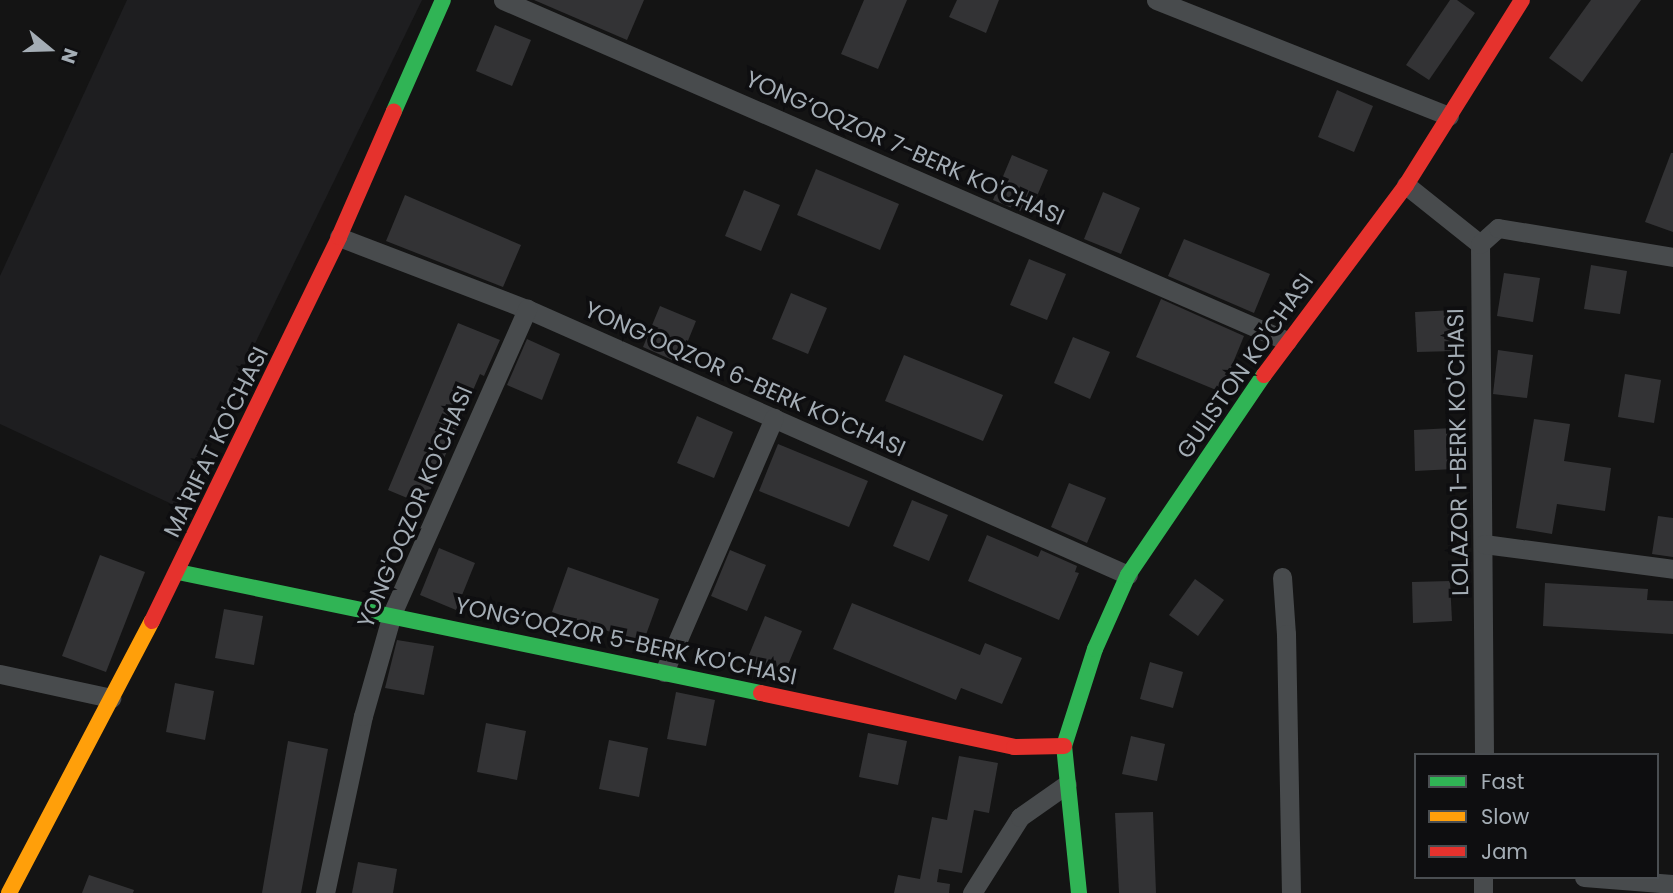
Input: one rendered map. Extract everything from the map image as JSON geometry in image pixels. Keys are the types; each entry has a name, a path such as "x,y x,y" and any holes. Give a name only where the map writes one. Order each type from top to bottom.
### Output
{"street":[{"name":"MA'RIFAT KO'CHASI","path":"7,885 178,572 339,237 443,0"},
{"name":"YONG‘OQZOR 7-BERK KO'CHASI","path":"503,0 1287,341"},
{"path":"1156,0 1449,116"},
{"name":"GULISTON KO'CHASI","path":"1079,893 1064,746 1095,649 1128,575 1287,341 1406,185 1522,0"},
{"path":"1406,185 1480,244 1498,228 1673,257"},
{"name":"YONG‘OQZOR 6-BERK KO'CHASI","path":"339,237 527,309 1128,575"},
{"name":"LOLAZOR 1-BERK KO'CHASI","path":"1480,244 1484,544 1483,753"},
{"name":"YONG'OQZOR KO'CHASI","path":"326,893 363,716 392,614 527,309"},
{"path":"664,672 774,418"},
{"path":"1484,544 1673,569"},
{"name":"YONG‘OQZOR 5-BERK KO'CHASI","path":"178,572 392,614 1014,747 1064,746"},
{"path":"1282,578 1286,634 1291,893"},
{"path":"0,674 111,698"},
{"path":"972,893 1020,817 1067,784"},
{"path":"1609,879 1673,884"}],"shaded area":[{"path":"127,0 422,0 176,506 0,424 0,276"}],"building":[{"path":"534,0 644,0 627,40"},
{"path":"864,0 907,0 878,69 841,54"},
{"path":"957,0 999,0 986,33 949,17"},
{"path":"1450,0 1457,0 1475,13 1429,80 1406,65"},
{"path":"1591,0 1641,0 1582,82 1549,58"},
{"path":"495,25 531,40 512,86 476,71"},
{"path":"1337,90 1373,106 1354,152 1318,137"},
{"path":"1673,153 1673,232 1645,222"},
{"path":"1012,155 1048,170 1029,215 993,200"},
{"path":"816,169 899,204 880,250 797,215"},
{"path":"744,190 780,205 761,251 725,236"},
{"path":"1103,192 1140,208 1121,254 1084,239"},
{"path":"405,195 521,245 503,287 386,241"},
{"path":"1184,239 1270,274 1254,313 1168,276"},
{"path":"1029,259 1066,274 1047,320 1010,305"},
{"path":"1591,265 1627,271 1620,314 1584,309"},
{"path":"1504,273 1540,278 1533,322 1497,316"},
{"path":"791,293 827,308 808,354 772,339"},
{"path":"1161,299 1244,336 1221,392 1136,357"},
{"path":"660,306 696,321 679,363 643,347"},
{"path":"1454,310 1456,351 1417,352 1415,312"},
{"path":"458,323 500,340 484,376 480,374 424,505 388,490"},
{"path":"1073,337 1110,352 1090,399 1054,383"},
{"path":"527,339 560,354 542,400 507,385"},
{"path":"1498,350 1533,355 1527,398 1493,394"},
{"path":"904,355 1003,395 983,441 885,401"},
{"path":"1625,374 1661,380 1654,423 1618,417"},
{"path":"697,416 733,432 714,478 677,463"},
{"path":"1534,419 1570,424 1564,461 1611,468 1605,511 1557,504 1552,534 1516,528"},
{"path":"1452,428 1454,469 1415,471 1414,430"},
{"path":"778,444 868,481 849,527 759,491"},
{"path":"1069,483 1106,498 1087,543 1051,527"},
{"path":"912,500 948,515 929,561 893,546"},
{"path":"1658,516 1673,518 1673,557 1652,554"},
{"path":"987,535 1038,557 1041,550 1077,566 1075,572 1079,573 1059,620 968,581"},
{"path":"439,548 475,563 456,610 420,595"},
{"path":"730,550 766,565 747,611 711,596"},
{"path":"100,555 145,572 106,672 62,656"},
{"path":"568,567 659,599 643,643 552,612"},
{"path":"1195,579 1224,600 1198,636 1169,615"},
{"path":"1450,581 1452,621 1413,623 1412,582"},
{"path":"1545,583 1648,589 1647,600 1673,601 1673,634 1543,626"},
{"path":"852,603 980,655 985,643 1022,658 1002,704 961,688 956,700 833,649"},
{"path":"224,609 263,616 254,665 215,658"},
{"path":"765,616 802,631 783,677 746,662"},
{"path":"397,640 434,646 424,695 385,688"},
{"path":"1150,662 1183,672 1173,708 1140,699"},
{"path":"175,683 214,691 205,740 166,732"},
{"path":"676,692 715,700 706,746 667,739"},
{"path":"486,723 526,731 517,780 477,772"},
{"path":"868,733 907,741 898,785 859,777"},
{"path":"1131,736 1165,744 1157,781 1122,774"},
{"path":"609,740 648,748 639,797 599,789"},
{"path":"288,741 328,749 301,893 262,893"},
{"path":"959,756 998,763 989,813 974,810 962,873 939,869 937,882 950,884 949,893 894,893 898,875 920,879 932,817 947,820"},
{"path":"1153,812 1156,893 1119,893 1115,813"},
{"path":"358,862 397,869 393,893 352,893"},
{"path":"89,875 134,890 133,893 82,893"}],"traffic: fast":[{"path":"394,111 443,0"},
{"path":"1079,893 1064,746 1095,649 1128,575 1264,375"},
{"path":"178,572 761,693"}],"traffic: slow":[{"path":"9,893 152,621"}],"traffic: jam":[{"path":"1264,375 1406,185 1522,0"},
{"path":"152,621 339,237 394,111"},
{"path":"761,693 1014,747 1064,746"}]}
